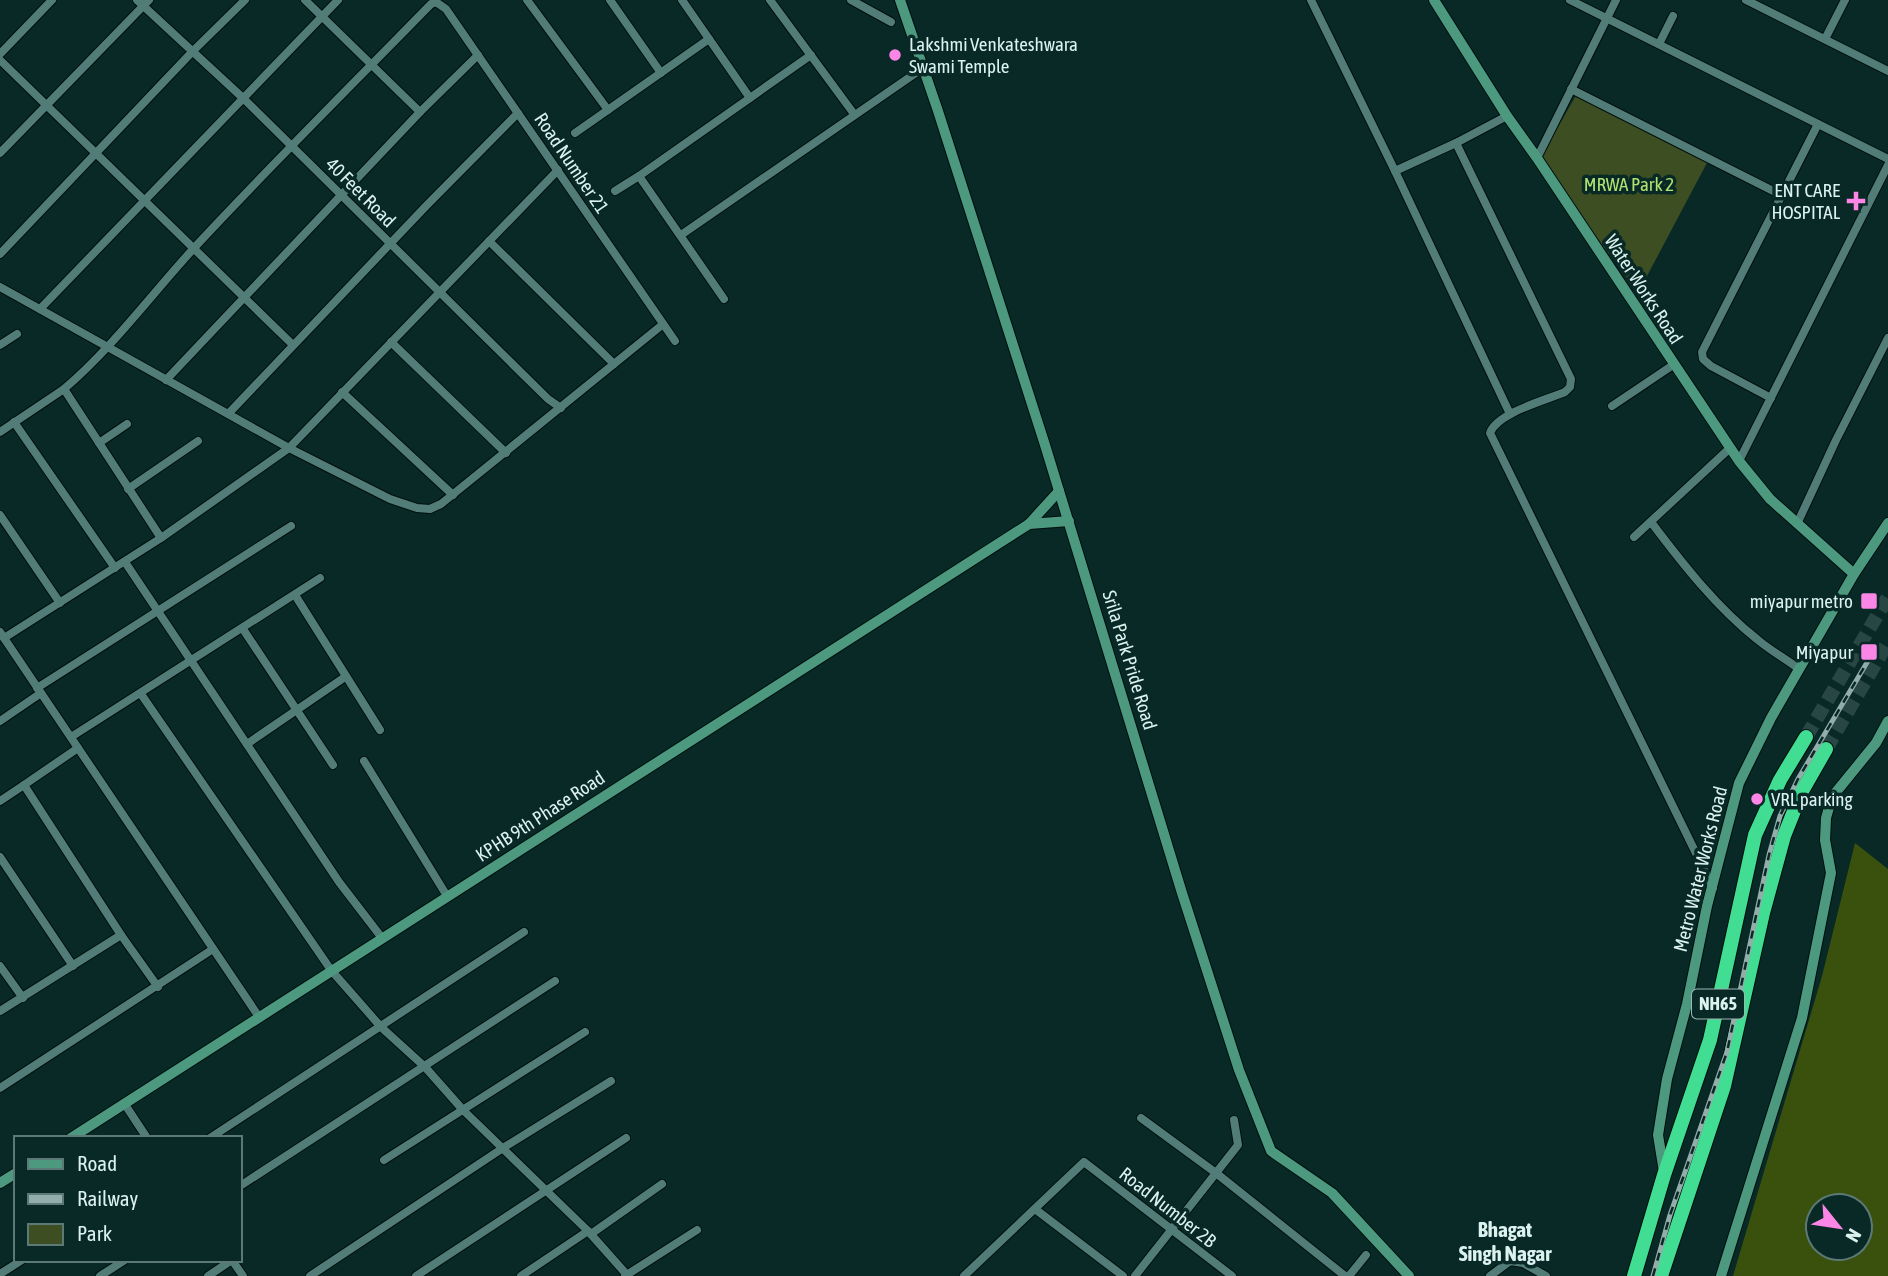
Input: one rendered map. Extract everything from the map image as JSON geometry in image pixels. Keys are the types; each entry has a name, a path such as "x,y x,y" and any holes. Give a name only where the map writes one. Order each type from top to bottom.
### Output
{"highway":[{"name":"NH65","path":"1634,1276 1713,1026 1755,835 1780,780 1806,737"},
{"name":"NH65","path":"1661,1276 1724,1086 1763,913 1784,836 1802,791 1826,749"},
{"path":"1713,1026 1737,1031"}],"street":[{"path":"0,54 52,0"},
{"path":"0,254 244,0"},
{"path":"305,0 420,112"},
{"path":"40,309 338,0"},
{"path":"527,0 608,110"},
{"path":"610,0 661,73"},
{"path":"682,0 750,98"},
{"path":"770,0 854,114"},
{"path":"851,0 891,22"},
{"name":"Srila Park Pride Road","path":"900,0 1069,521 1186,905 1240,1070 1271,1151 1332,1193 1409,1276"},
{"path":"1311,0 1510,414"},
{"name":"Water Works Road","path":"1434,0 1507,116 1739,461 1770,499 1854,574"},
{"path":"1570,0 1888,159"},
{"path":"1537,158 1616,0"},
{"path":"1745,0 1888,71"},
{"path":"1825,40 1845,0"},
{"path":"0,153 143,2"},
{"name":"40 Feet Road","path":"143,2 548,399 561,408"},
{"name":"Road Number 21","path":"372,65 431,4 441,4 675,341"},
{"path":"1659,44 1673,16"},
{"path":"575,133 709,39"},
{"path":"166,380 420,112 478,55"},
{"path":"615,191 811,55"},
{"path":"0,60 293,345"},
{"path":"0,432 64,389 87,369 194,248 372,65"},
{"path":"681,235 923,68"},
{"path":"1571,89 1781,195"},
{"path":"229,413 518,113"},
{"path":"1395,171 1507,116"},
{"path":"1770,398 1711,366 1703,359 1702,352 1818,124"},
{"path":"1456,143 1571,379 1570,387 1565,393 1510,414 1493,426 1490,433 1713,888"},
{"path":"1739,461 1888,165"},
{"path":"259,1017 2,635 125,562 289,448 558,170"},
{"path":"639,176 724,299"},
{"path":"489,241 614,364"},
{"path":"0,287 289,448 390,499 417,508 430,509 441,505 662,325"},
{"path":"0,345 17,334"},
{"path":"1797,524 1888,338"},
{"path":"391,342 506,453"},
{"path":"1612,406 1673,365"},
{"path":"64,389 161,538"},
{"path":"342,392 453,495"},
{"path":"14,422 115,568"},
{"path":"99,443 127,424"},
{"path":"128,489 198,441"},
{"path":"1634,537 1730,448"},
{"name":"KPHB 9th Phase Road","path":"74,1136 1029,524 1059,491"},
{"path":"0,515 60,603"},
{"name":"KPHB 9th Phase Road","path":"1029,524 1069,521"},
{"path":"1651,522 1721,604 1758,640 1799,669"},
{"name":"Metro Water Works Road","path":"1664,1175 1658,1135 1659,1120 1707,906 1739,783 1799,669 1854,574 1888,523"},
{"path":"0,720 39,690 290,526"},
{"path":"125,562 339,882 382,938"},
{"path":"71,737 320,578"},
{"path":"295,595 380,730"},
{"path":"243,629 333,765"},
{"path":"247,744 345,677"},
{"path":"141,694 331,970 381,1027 425,1067 463,1110 590,1233 626,1276 697,1230"},
{"path":"1721,1276 1802,1018 1831,873 1825,840 1826,818 1832,797 1876,743 1888,721"},
{"path":"0,801 78,748"},
{"path":"364,761 447,896"},
{"path":"23,785 158,987"},
{"path":"0,857 74,965"},
{"path":"214,1136 524,932"},
{"path":"0,1011 121,935"},
{"path":"0,1088 213,949"},
{"path":"0,966 23,998"},
{"path":"242,1185 555,981"},
{"path":"384,1160 585,1032"},
{"path":"310,1276 503,1147 611,1081"},
{"path":"124,1103 146,1136"},
{"path":"1141,1118 1347,1276 1366,1255"},
{"path":"1136,1276 1238,1145 1234,1120"},
{"path":"416,1276 626,1138"},
{"name":"Road Number 2B","path":"1035,1209 1084,1162 1232,1276"},
{"path":"521,1276 662,1184"},
{"path":"964,1276 1035,1209 1123,1276"},
{"path":"1490,1276 1510,1261 1523,1263 1546,1276"},
{"path":"0,1274 19,1262"},
{"path":"100,1276 122,1262"},
{"path":"208,1276 229,1262"}],"green space":[{"name":"MRWA Park 2","path":"1578,92 1709,159 1638,293 1539,160"},
{"path":"1855,843 1888,869 1888,1276 1733,1276 1822,976"}],"tunnel":[{"path":"1806,737 1888,597"},
{"path":"1826,749 1888,642"}],"railway":[{"path":"1653,1276 1670,1215 1727,1052 1769,855 1780,816 1798,779 1872,654"}],"place":[{"name":"Lakshmi Venkateshwara Swami Temple","path":"895,55"},
{"name":"ENT CARE HOSPITAL","path":"1856,201"},
{"name":"miyapur metro","path":"1869,601"},
{"name":"Miyapur","path":"1869,652"},
{"name":"VRL parking","path":"1757,799"}],"district":[{"name":"Bhagat Singh Nagar","path":"1505,1242"}]}
